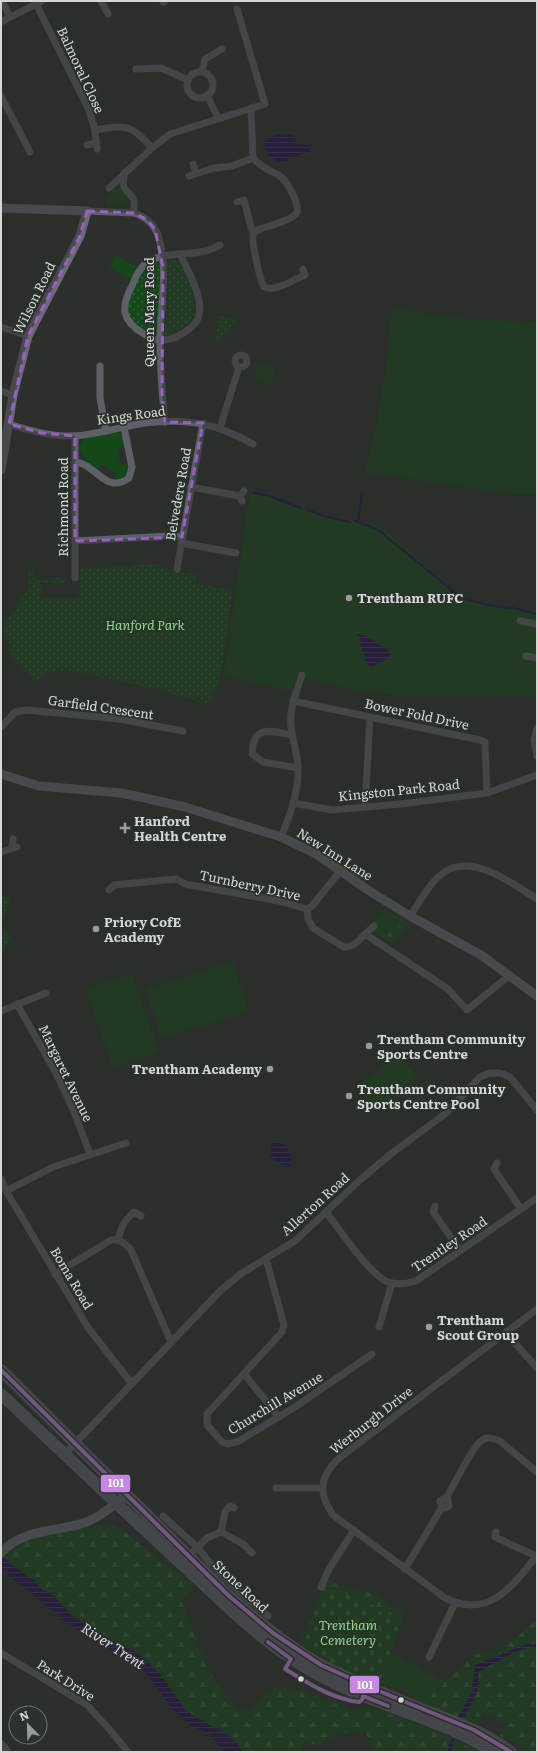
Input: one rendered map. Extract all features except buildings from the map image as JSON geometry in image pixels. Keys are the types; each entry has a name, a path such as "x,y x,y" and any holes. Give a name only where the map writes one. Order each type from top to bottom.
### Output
{"highway":[{"name":"Stone Road","path":"1,1370 127,1495 193,1552 252,1617 295,1648 322,1665 449,1725 498,1743 511,1752"},
{"name":"Stone Road","path":"1,1394 228,1606 291,1659 336,1685 449,1725"},
{"name":"Stone Road","path":"466,1732 494,1752"}],"street":[{"path":"2,1 10,17"},
{"path":"101,1 109,15"},
{"path":"1,22 39,2"},
{"name":"Balmoral Close","path":"39,2 88,108 95,130 97,146 87,145"},
{"path":"109,188 152,148 174,132 265,104 237,8"},
{"path":"202,72 205,59 222,49"},
{"path":"136,69 161,68 188,80"},
{"path":"202,72 212,81 212,89 207,95 198,98 191,94 187,86 188,80 192,75 202,72"},
{"path":"207,95 218,118"},
{"path":"1,96 30,152"},
{"path":"251,108 253,158 265,168 281,177 291,189 298,212 291,217 254,233"},
{"path":"95,130 125,127 141,135 152,148"},
{"path":"193,164 192,174 214,168 232,166 253,158"},
{"path":"1,208 134,213 134,199 126,191 122,183 125,172"},
{"path":"244,200 254,233 253,238 257,267 264,287 269,289 275,288 305,275"},
{"name":"Wilson Road","path":"1,470 13,395 28,336 80,236 87,212"},
{"name":"Queen Mary Road","path":"134,213 146,218 155,229 162,256 160,340 162,394 165,422"},
{"path":"180,254 199,300 199,316 192,328 166,340 153,339 134,328 126,316 124,302 141,268 150,261 162,256 180,254 202,253 220,245"},
{"path":"1,327 28,336"},
{"path":"100,366 100,398 106,431"},
{"path":"220,428 239,367"},
{"path":"1,391 13,395"},
{"name":"Kings Road","path":"9,424 42,433 75,436 165,422 203,423 220,428 253,444"},
{"name":"Belvedere Road","path":"177,569 203,423"},
{"path":"76,462 82,462 109,482 117,484 129,478 132,467 124,428"},
{"name":"Richmond Road","path":"75,436 75,578"},
{"path":"191,487 242,496"},
{"path":"75,541 171,536 236,553"},
{"path":"520,621 537,624"},
{"path":"526,656 537,658"},
{"path":"281,836 293,803 298,768 290,724 293,701 302,675"},
{"name":"Bower Fold Drive","path":"293,701 486,742 487,793"},
{"name":"Garfield Crescent","path":"1,727 15,712 27,710 119,719 183,731"},
{"path":"365,807 370,717"},
{"path":"537,728 534,740 537,756"},
{"path":"292,735 268,730 261,733 255,741 252,754 263,762 298,768"},
{"name":"New Inn Lane","path":"1,774 38,786 114,792 145,798 185,807 281,836 316,854 371,892 410,916 481,955 537,996"},
{"name":"Kingston Park Road","path":"293,803 332,810 487,793 537,775"},
{"path":"1,852 14,847 13,839"},
{"path":"410,916 438,877 442,873 458,866 486,870 506,879 537,899"},
{"name":"Turnberry Drive","path":"108,880 111,888 176,879 185,884 195,882 279,901 307,909 312,906 341,870"},
{"path":"307,909 308,919 313,928 344,947 348,948 353,946 374,926"},
{"path":"365,934 448,989 465,1012 510,975"},
{"path":"1,1011 46,993"},
{"name":"Margaret Avenue","path":"17,1004 56,1072 73,1109 90,1154"},
{"name":"Allerton Road","path":"65,1454 220,1291 242,1273 295,1241 392,1153 445,1114 480,1077 489,1073 500,1073 510,1076 537,1110"},
{"path":"6,1191 53,1167 126,1143"},
{"path":"493,1167 521,1209"},
{"name":"Boma Road","path":"1,1179 6,1191 89,1329 132,1384"},
{"name":"Trentley Road","path":"392,1283 407,1284 416,1281 537,1198"},
{"path":"118,1240 123,1222 134,1209 141,1216"},
{"path":"432,1210 460,1250"},
{"path":"326,1212 360,1257 384,1280 392,1283 378,1322"},
{"path":"55,1274 111,1240 118,1240 126,1244 132,1250 172,1342"},
{"name":"Churchill Avenue","path":"266,1259 284,1318 284,1325 282,1332 208,1414 206,1420 209,1428 222,1442 234,1444 279,1417 339,1377 363,1357 372,1354"},
{"name":"Werburgh Drive","path":"322,1488 324,1478 329,1468 338,1460 537,1309"},
{"path":"506,1333 537,1368"},
{"path":"335,1370 339,1377"},
{"path":"244,1375 279,1417"},
{"path":"405,1569 442,1507 440,1501 446,1499 476,1447 484,1439 494,1438 500,1441 537,1472"},
{"path":"276,1489 322,1488 327,1506 333,1515 445,1598 455,1603 474,1606 502,1595 518,1580 537,1556 495,1537 496,1532"},
{"path":"2,1552 26,1536 88,1522 105,1513 127,1495"},
{"path":"221,1532 225,1512 230,1506 234,1508"},
{"path":"163,1516 186,1538 193,1552 214,1567 244,1596 268,1616"},
{"path":"320,1587 334,1559 354,1530"},
{"path":"193,1552 207,1538 221,1532"},
{"path":"221,1532 243,1544 252,1553"},
{"path":"429,1657 455,1603"},
{"name":"Park Drive","path":"1,1653 87,1705 128,1752"},
{"path":"1,1743 8,1752"}],"highlighted area":[{"path":"87,211 134,213 146,219 155,229 163,267 162,394 165,422 203,423 182,537 75,541 75,436 42,433 9,424 28,336 80,236"}],"green space":[{"path":"119,182 122,190 130,198 129,205 125,207 107,206 105,198"},
{"path":"115,256 137,267 131,279 110,267"},
{"path":"172,258 178,261 186,272 194,294 196,308 195,314 190,322 168,336 162,333 166,263 167,259"},
{"path":"159,263 161,284 157,333 153,335 142,329 132,320 128,312 128,307 140,275 150,265"},
{"path":"392,308 471,320 537,322 537,494 513,494 365,472 377,424 385,376"},
{"path":"219,316 237,319 218,340 216,338"},
{"path":"275,365 271,385 254,379 258,367"},
{"path":"118,432 122,435 125,444 123,447 117,449 120,465 126,464 129,466 126,477 116,480 116,473 101,464 96,469 83,457 79,446 84,438"},
{"name":"Trentham RUFC","path":"254,491 333,518 374,524 391,536 432,572 452,593 478,604 508,609 509,606 537,614 537,695 402,696 349,689 297,676 291,691 227,677 224,674 250,494"},
{"name":"Hanford Park","path":"156,564 171,571 197,574 196,584 233,590 221,675 218,686 207,704 157,689 76,671 66,670 44,673 37,682 19,663 15,662 10,656 9,645 4,634 5,627 22,594 25,595 28,588 29,568 34,568 34,579 66,578 66,583 41,583 41,598 79,598 80,569"},
{"path":"1,895 11,899 1,924"},
{"path":"384,909 408,923 394,945 372,931 371,924"},
{"path":"396,924 405,928 395,943 388,939 386,933 389,928"},
{"path":"1,930 11,934 4,951 1,950"},
{"path":"233,962 248,1012 161,1038 146,989"},
{"path":"131,973 159,1052 113,1068 86,989"},
{"path":"400,1055 417,1078 373,1110 356,1087"},
{"path":"105,1525 119,1527 195,1587 181,1600 198,1646 213,1678 239,1711 245,1708 251,1713 266,1691 288,1689 299,1691 321,1697 352,1711 367,1705 445,1735 451,1738 447,1752 374,1752 366,1733 356,1731 336,1735 317,1745 303,1742 302,1752 243,1752 225,1732 211,1726 188,1712 160,1674 144,1658 131,1649 113,1641 74,1618 54,1596 42,1589 34,1580 3,1557 21,1543 37,1537 56,1532"},
{"path":"327,1580 341,1586 371,1593 404,1612 402,1620 374,1609 375,1606 325,1585"},
{"name":"Trentham Cemetery","path":"325,1585 375,1606 374,1609 402,1620 379,1685 336,1666 305,1648 302,1639"},
{"path":"537,1620 537,1644 512,1650 496,1657 474,1671 472,1692 458,1717 422,1702 475,1655 503,1648"},
{"path":"537,1647 537,1680 534,1683 537,1685 537,1752 535,1752 500,1736 507,1724 482,1713 476,1725 463,1719 479,1684 477,1674 479,1671 516,1652"},
{"path":"390,1653 445,1682 422,1702 400,1688 379,1685"},
{"path":"455,1740 482,1752 452,1752"}],"water":[{"path":"278,134 292,135 299,144 310,146 310,152 290,158 283,164 268,156 265,145 268,139"},
{"path":"357,634 368,636 390,652 390,657 373,667 367,665"},
{"path":"276,1142 284,1144 290,1152 292,1161 290,1167 279,1164 271,1157 271,1145"},
{"name":"River Trent","path":"1,1555 28,1577 34,1580 42,1589 54,1596 74,1618 113,1641 131,1649 144,1658 160,1674 188,1712 211,1726 225,1732 238,1744 243,1752 224,1752 214,1739 207,1733 191,1726 174,1711 144,1671 130,1660 92,1639 66,1622 1,1569"},
{"path":"525,1644 537,1644 537,1647 516,1652 479,1671 477,1693 463,1719 452,1748 452,1752 447,1752 458,1717 472,1692 475,1665"}],"waterway":[{"path":"254,493 269,496 301,508"},
{"path":"358,522 362,493"},
{"path":"308,510 324,516 350,522"},
{"path":"355,521 377,529 460,597 492,606 513,608 537,614"}],"transit line":[{"name":"101","path":"1,1370 229,1596 273,1633 321,1665 374,1689 474,1730 511,1752"},
{"name":"101","path":"268,1642 291,1659 285,1669 311,1685 339,1698 359,1702 362,1700 363,1696 388,1706"}],"place":[{"name":"Trentham RUFC","path":"349,598"},
{"name":"Hanford Health Centre","path":"125,828"},
{"name":"Priory CofE Academy","path":"96,929"},
{"name":"Trentham Community Sports Centre","path":"369,1046"},
{"name":"Trentham Academy","path":"270,1069"},
{"name":"Trentham Community Sports Centre Pool","path":"349,1096"},
{"name":"Trentham Scout Group","path":"429,1327"}]}
